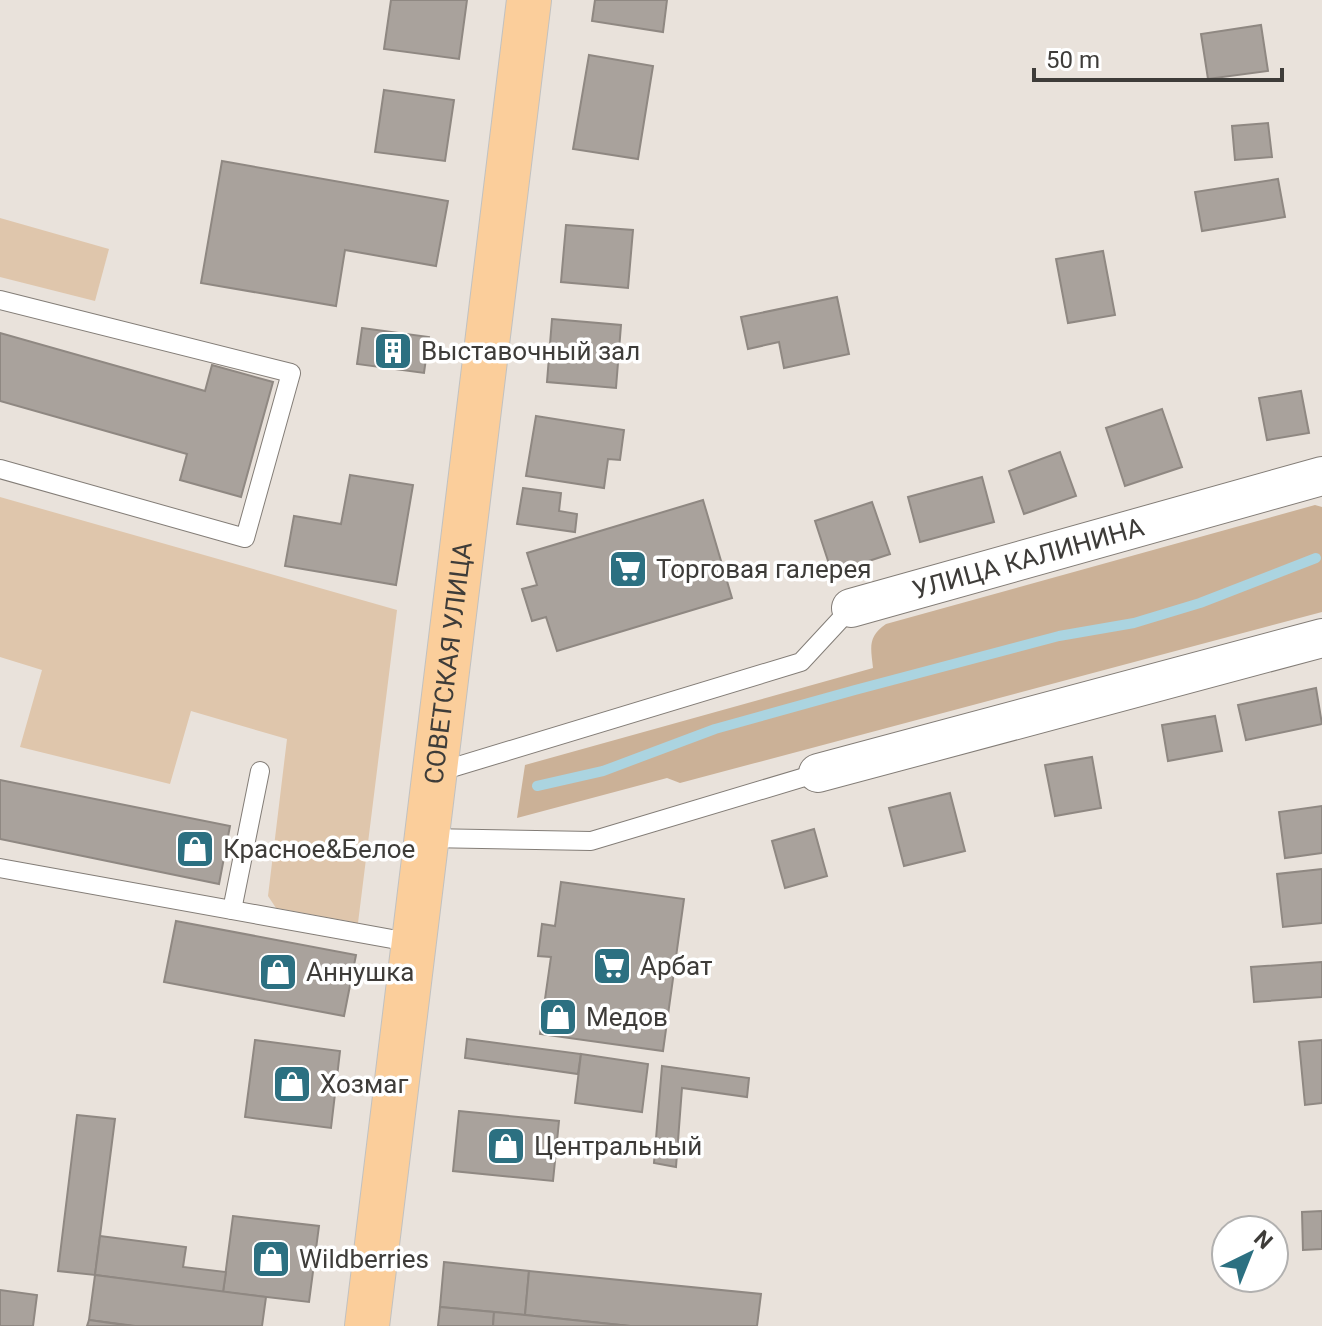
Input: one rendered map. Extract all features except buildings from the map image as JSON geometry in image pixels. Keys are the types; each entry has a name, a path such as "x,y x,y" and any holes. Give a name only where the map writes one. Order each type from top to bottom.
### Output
{"main road":[{"name":"СОВЕТСКАЯ УЛИЦА","path":"367,1326 529,0"}],"street":[{"name":"УЛИЦА КАЛИНИНА","path":"851,608 1322,476"},
{"path":"818,773 1322,638"}],"lane":[{"path":"0,300 291,373 245,538 0,469"},
{"name":"УЛИЦА КАЛИНИНА","path":"435,773 801,662 851,608"},
{"path":"232,910 260,771"},
{"path":"426,838 591,841 818,773"},
{"path":"0,868 414,943"}],"shaded area":[{"path":"0,218 109,249 95,301 0,277"},
{"path":"0,497 397,610 358,923 276,908 268,896 287,739 191,711 170,784 20,747 42,670 0,657"},
{"path":"1315,505 1322,507 1322,612 680,783 667,778 517,818 525,765 873,668 873,638 886,624"}],"waterway":[{"path":"537,786 603,771 715,729 855,690 1059,636 1134,623 1200,603 1316,558"}],"place":[{"name":"Выставочный зал","path":"393,351"},
{"name":"Торговая галерея","path":"628,569"},
{"name":"Красное&Белое","path":"195,849"},
{"name":"Арбат","path":"612,966"},
{"name":"Аннушка","path":"278,972"},
{"name":"Медов","path":"558,1017"},
{"name":"Хозмаг","path":"292,1084"},
{"name":"Центральный","path":"506,1146"},
{"name":"Wildberries","path":"271,1259"}]}
